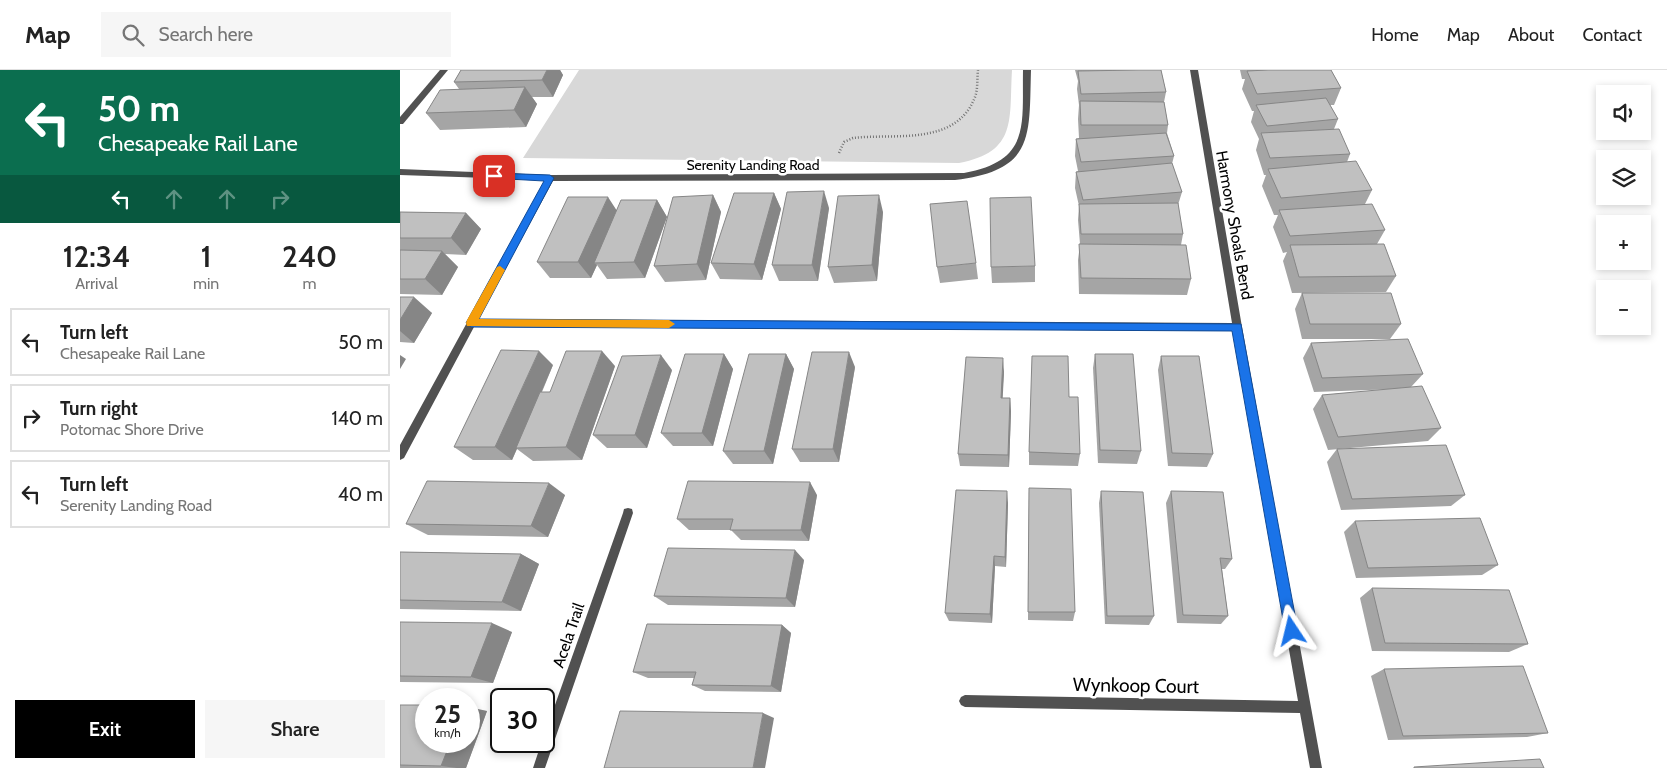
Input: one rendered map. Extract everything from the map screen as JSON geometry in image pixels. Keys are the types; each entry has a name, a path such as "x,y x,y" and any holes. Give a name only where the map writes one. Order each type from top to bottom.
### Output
{"street":[{"path":"400,122 444,70"},
{"name":"Serenity Landing Road","path":"400,172 550,178 935,178 972,176 995,167 1011,155 1021,143 1027,70"},
{"name":"Harmony Shoals Bend","path":"1194,70 1237,327 1316,768"},
{"path":"400,455 550,178"},
{"path":"471,323 1237,327"},
{"name":"Acela Trail","path":"538,768 628,512"},
{"name":"Wynkoop Court","path":"965,701 1305,707"}],"path":[{"path":"838,154 844,142 853,138 911,137 935,132 950,125 960,118 972,105 976,96 978,70"}],"shaded area":[{"path":"579,70 1012,70 1011,104 1006,131 1001,142 992,151 978,158 959,163 523,158"}],"building":[{"path":"461,70 547,70 542,80 454,82"},
{"path":"1161,70 1166,92 1081,94 1078,71"},
{"path":"1331,70 1341,88 1257,94 1247,71"},
{"path":"525,87 514,110 426,113 440,90"},
{"path":"1326,98 1338,119 1267,126 1256,105"},
{"path":"1080,101 1164,102 1168,125 1081,125"},
{"path":"1339,129 1350,154 1270,158 1261,133"},
{"path":"1166,133 1174,156 1081,162 1076,139"},
{"path":"1356,161 1372,190 1281,198 1268,169"},
{"path":"1172,163 1182,192 1083,200 1076,172"},
{"path":"824,191 812,265 772,265 787,192"},
{"path":"734,193 774,193 754,264 711,263"},
{"path":"713,195 697,264 654,266 673,197"},
{"path":"879,195 872,265 828,267 838,196"},
{"path":"568,197 608,197 578,262 537,262"},
{"path":"1031,197 1035,266 991,267 990,198"},
{"path":"621,200 657,200 634,262 594,263"},
{"path":"967,201 976,263 937,267 930,204"},
{"path":"1178,203 1183,234 1081,234 1079,204"},
{"path":"1372,204 1385,230 1290,236 1279,210"},
{"path":"400,212 466,213 451,238 400,238"},
{"path":"1079,244 1186,245 1191,279 1081,278"},
{"path":"1384,244 1396,276 1299,277 1290,245"},
{"path":"400,250 442,251 425,279 400,279"},
{"path":"1302,293 1391,293 1401,324 1310,324"},
{"path":"400,297 414,297 400,320"},
{"path":"1408,339 1423,374 1322,378 1311,343"},
{"path":"501,350 539,351 495,447 454,447"},
{"path":"566,351 602,351 566,447 516,448 540,392 550,392"},
{"path":"812,352 849,352 833,449 792,449"},
{"path":"685,354 724,354 702,433 661,433"},
{"path":"749,354 786,354 764,451 723,451"},
{"path":"1095,354 1133,354 1141,451 1100,450"},
{"path":"661,355 635,435 593,435 622,356"},
{"path":"1032,356 1068,356 1069,397 1078,397 1080,454 1029,452"},
{"path":"1161,356 1199,356 1213,454 1172,453"},
{"path":"966,357 1003,358 1001,398 1010,398 1008,455 958,454"},
{"path":"1422,386 1441,428 1338,437 1322,395"},
{"path":"1446,445 1465,495 1352,499 1337,449"},
{"path":"427,481 549,483 531,526 406,524"},
{"path":"688,481 810,482 801,530 730,530 733,519 677,519"},
{"path":"1029,488 1071,489 1075,612 1028,612"},
{"path":"956,490 1007,491 1005,557 994,556 990,614 945,613"},
{"path":"1101,491 1143,492 1154,616 1107,616"},
{"path":"1171,491 1223,492 1232,559 1220,558 1228,616 1183,615"},
{"path":"1480,518 1498,565 1368,568 1355,521"},
{"path":"668,548 795,550 786,598 654,596"},
{"path":"400,552 521,554 502,602 400,600"},
{"path":"1372,588 1509,590 1528,644 1385,643"},
{"path":"400,622 492,623 471,677 400,676"},
{"path":"647,624 782,625 771,686 692,685 696,672 633,672"},
{"path":"1523,666 1548,733 1403,736 1384,669"},
{"path":"400,705 415,705 415,753 446,753 441,766 400,765"},
{"path":"620,711 763,713 753,768 604,768"},
{"path":"1540,759 1544,768 1414,768 1414,767"}],"slow traffic":[{"path":"500,270 471,323 669,324"}],"route":[{"path":"494,176 550,178 471,323 1237,327 1292,631"}]}
